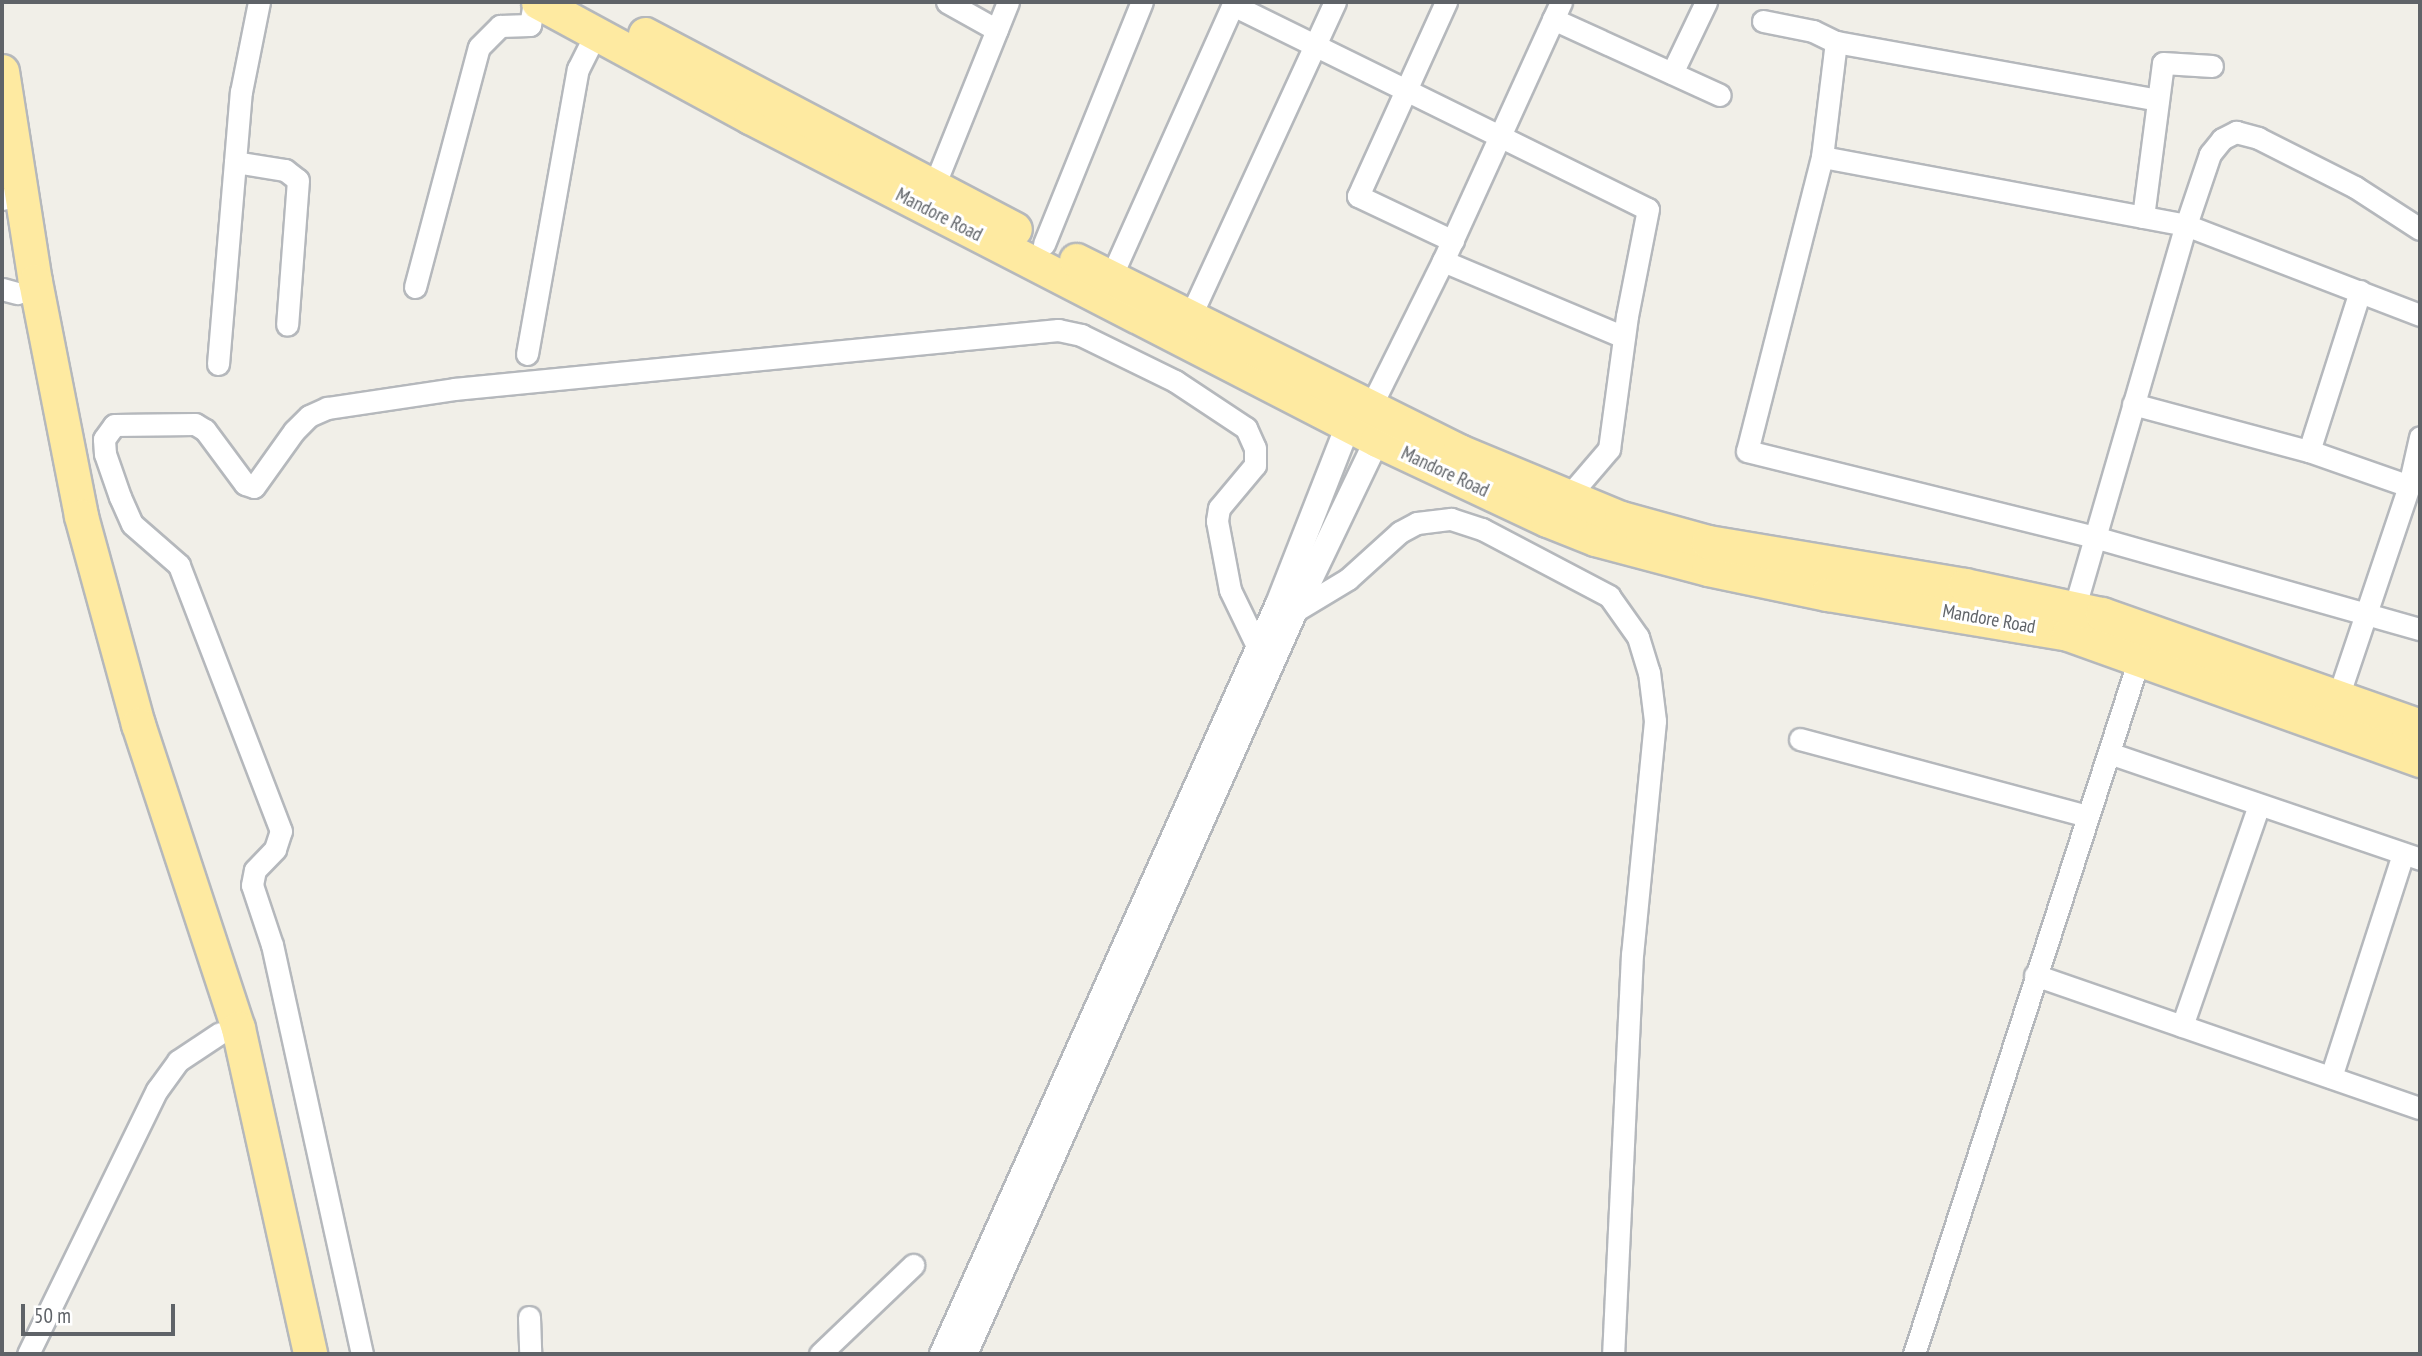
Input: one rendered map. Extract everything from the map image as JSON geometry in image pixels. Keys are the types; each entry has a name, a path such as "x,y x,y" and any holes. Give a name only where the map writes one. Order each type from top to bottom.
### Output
{"highway":[{"name":"Mandore Road","path":"536,2 930,197 1365,424 1595,539 1827,594 2071,621 2140,656 2420,760"},
{"name":"Mandore Road","path":"584,2 930,197 1044,244 1190,317 1365,424 1567,498 1708,542 2071,621 2338,697 2420,726"},
{"path":"2,71 35,281 81,516 138,724 238,1028 310,1354"},
{"path":"2,197 9,291 79,581 121,733 220,1033 288,1354"}],"street":[{"path":"218,364 242,92 259,2"},
{"path":"415,287 479,47 500,26 530,24 536,2"},
{"path":"947,2 997,30"},
{"path":"930,197 1009,2"},
{"path":"1044,244 1142,2"},
{"path":"1190,317 1335,2"},
{"path":"1446,2 1358,196 1453,241"},
{"path":"1672,73 1706,2"},
{"path":"1111,277 1233,4 1648,209 1624,337 1609,449 1567,498"},
{"path":"942,1354 1258,648 1309,557 1365,424 1453,241 1557,10 1720,96"},
{"path":"1763,21 1813,31 1836,42 2158,100"},
{"path":"527,354 578,69 596,33"},
{"path":"1836,42 1822,157 1747,451 2094,537 2420,629"},
{"path":"2143,217 2163,63 2212,66"},
{"path":"2071,621 2186,225 2210,154 2222,139 2236,132 2258,138 2355,187 2420,229"},
{"path":"1822,157 2186,225 2420,315"},
{"path":"235,162 285,170 298,180 287,325"},
{"path":"1443,261 1624,337"},
{"path":"2309,452 2360,291"},
{"path":"362,1354 272,945 252,885 255,870 275,849 281,831 179,565 132,524 120,497 105,454 104,439 114,425 195,424 205,430 245,484 254,487 293,432 309,416 327,408 454,389 1058,330 1080,335 1175,381 1246,428 1255,448 1255,465 1219,508 1217,521 1230,590 1258,648"},
{"path":"2133,404 2309,452 2409,486"},
{"path":"2338,697 2409,486 2420,437"},
{"path":"1295,611 1329,593 1400,532 1417,523 1451,519 1482,529 1609,596 1638,638 1649,672 1655,721 1632,954 1613,1354"},
{"path":"965,1354 1295,611 1309,557"},
{"path":"1914,1354 2140,656"},
{"path":"1800,739 2087,816"},
{"path":"2109,753 2412,857 2331,1077"},
{"path":"2182,1026 2259,805"},
{"path":"2035,975 2420,1108"},
{"path":"28,1354 157,1090 178,1061 220,1033"},
{"path":"820,1354 913,1265"},
{"path":"529,1317 530,1354"}]}
